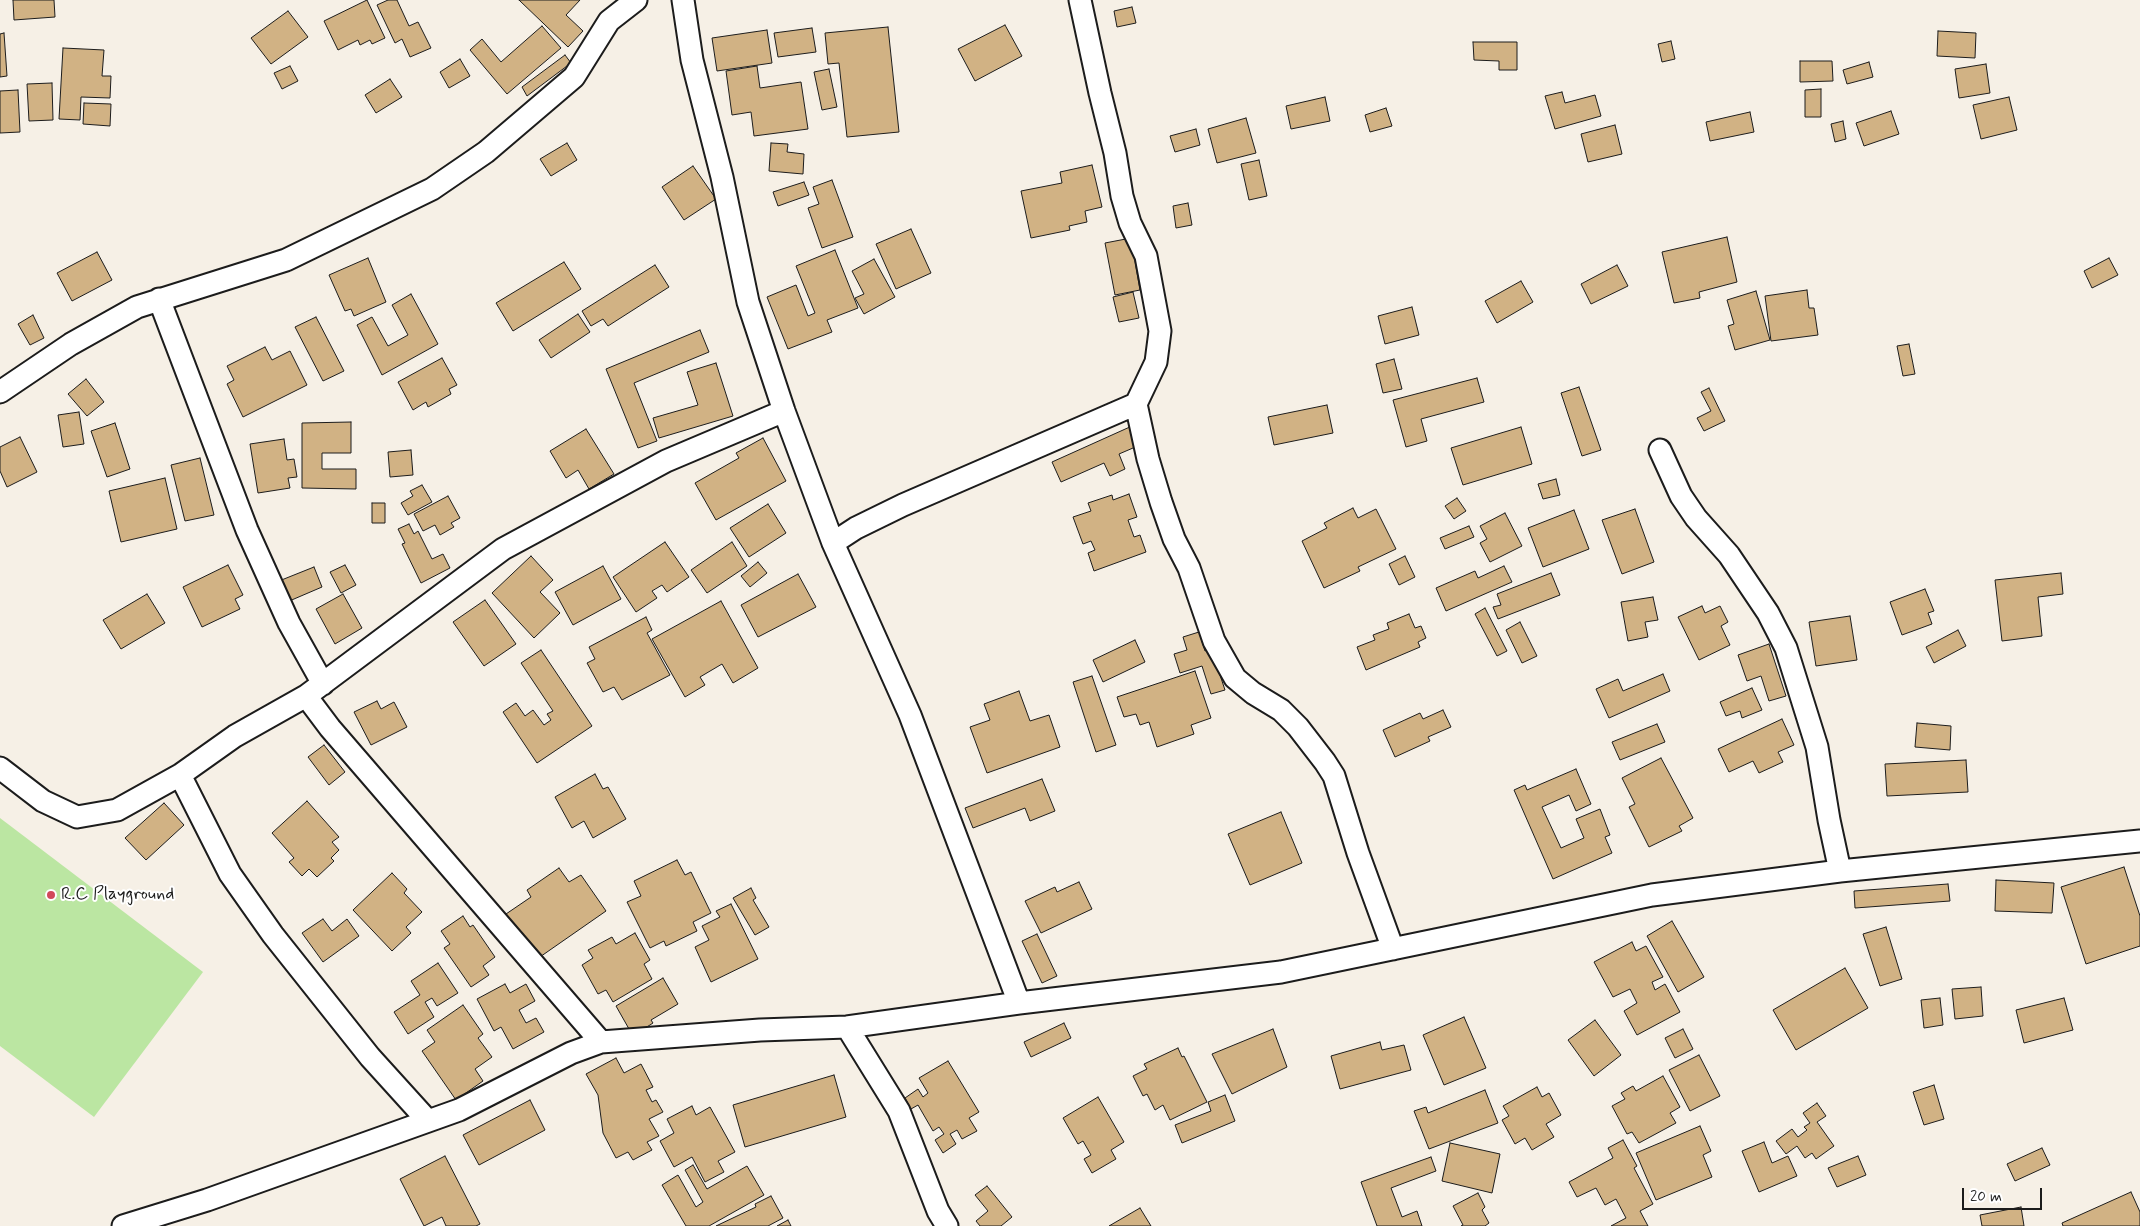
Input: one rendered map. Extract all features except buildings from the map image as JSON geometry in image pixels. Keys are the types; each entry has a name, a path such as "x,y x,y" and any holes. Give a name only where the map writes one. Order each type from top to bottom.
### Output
{"street":[{"path":"0,392 36,366 105,323 137,307 286,260 432,189 486,152 574,77 609,22 636,0"},
{"path":"683,0 692,60 722,177 748,302 784,411 833,543 910,715 1019,1003"},
{"path":"1080,0 1115,152 1122,196 1130,223 1146,256 1157,307 1160,331 1156,362 1136,404 1148,459 1161,502 1174,539 1189,568 1214,641 1234,678 1253,693 1281,710 1326,762 1334,776 1358,854 1393,949"},
{"path":"159,299 247,530 289,622 330,728 601,1042"},
{"path":"833,543 856,528 903,505 1136,404"},
{"path":"0,768 43,801 77,816 117,810 180,775 235,736 315,690 503,549 666,461 784,411"},
{"path":"1660,450 1681,496 1696,518 1729,555 1768,613 1782,639 1817,747 1840,872"},
{"path":"180,775 230,874 274,935 370,1057 428,1121"},
{"path":"123,1226 207,1200 459,1110 571,1053 601,1042 760,1030 847,1027 1019,1003 1281,972 1652,895 1840,872 2140,841"},
{"path":"847,1027 899,1112 938,1211 947,1226"}],"green space":[{"name":"R.C Playground","path":"0,818 203,972 94,1117 0,1046"}],"place":[{"name":"R.C Playground","path":"51,895"}]}
